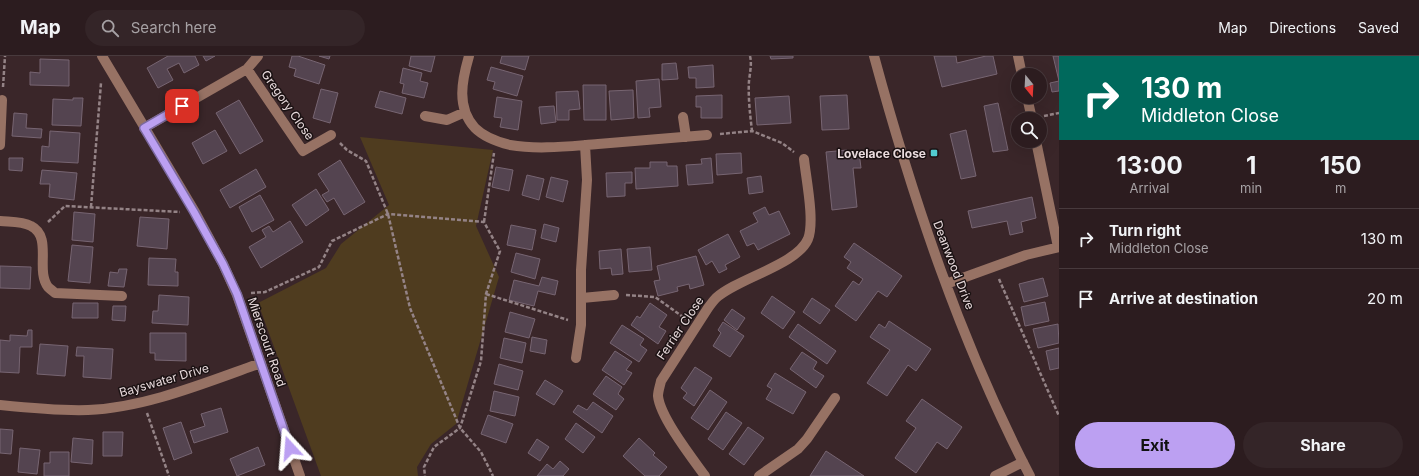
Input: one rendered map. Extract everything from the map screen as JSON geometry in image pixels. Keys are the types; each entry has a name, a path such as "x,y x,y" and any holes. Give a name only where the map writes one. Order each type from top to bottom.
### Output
{"street":[{"name":"Mierscourt Road","path":"102,56 223,264 237,294 300,476"},
{"path":"144,128 247,69 258,56"},
{"path":"469,56 464,73 462,92 465,112 476,129 497,141 540,147 708,136"},
{"name":"Deanwood Drive","path":"874,56 908,177 946,284 986,382 1030,476"},
{"path":"1018,56 1021,68"},
{"name":"Gregory Close","path":"247,69 302,151 331,135"},
{"path":"0,145 2,100"},
{"path":"425,116 447,120 465,112"},
{"path":"683,117 686,137"},
{"path":"576,358 581,325 581,270 587,180 585,145"},
{"path":"946,284 1026,255 1059,247 1038,148"},
{"name":"Ferrier Close","path":"705,476 668,420 660,404 658,395 661,381 696,326 716,298 746,280 795,255 803,247 808,238 810,227 810,211 804,159"},
{"path":"0,221 24,223 32,226 38,231 42,238 44,280 48,288 55,293 122,296"},
{"path":"582,298 614,295"},
{"name":"Bayswater Drive","path":"0,404 40,409 89,410 112,407 143,401 188,388 261,363"},
{"path":"759,476 798,449 807,440 835,398"},
{"path":"995,476 1023,462"}],"path":[{"path":"2,100 5,56"},
{"path":"750,56 752,61 749,80 752,131"},
{"path":"91,207 101,79"},
{"path":"708,136 752,131 782,143 804,159"},
{"path":"331,135 347,150 366,161 388,214 410,308 460,428 481,452 493,476"},
{"path":"425,476 424,467 434,447 460,428 481,361 486,294 500,251 484,222 497,141"},
{"path":"38,231 65,206 194,212"},
{"path":"237,294 265,292 319,267 332,241 388,214 484,222"},
{"path":"994,266 1059,416"},
{"path":"486,294 581,325"},
{"path":"614,295 655,297 696,326"},
{"path":"143,401 169,476"}],"shaded area":[{"path":"360,137 493,150 476,226 499,277 456,424 431,444 417,467 418,476 321,476 258,303 326,268 341,244 389,205"}],"building":[{"path":"168,56 195,56 199,65 184,73 179,63 167,69 173,80 158,88 147,68"},
{"path":"203,56 215,56 206,61"},
{"path":"292,56 298,56 325,65 319,84 294,76 296,69 289,67"},
{"path":"319,56 330,56 329,59"},
{"path":"411,56 435,56 431,72 409,66"},
{"path":"502,56 529,56 525,70 500,63"},
{"path":"770,56 793,56 793,58 771,59"},
{"path":"934,56 956,56 957,63 986,56 993,56 997,74 942,87"},
{"path":"1053,56 1059,56 1059,81"},
{"path":"40,59 69,60 69,86 30,85 30,72 40,73"},
{"path":"676,63 678,79 662,80 662,64"},
{"path":"713,65 714,87 696,88 696,78 689,78 688,67"},
{"path":"491,67 523,76 517,96 493,89 495,82 487,80"},
{"path":"403,68 422,73 420,81 428,83 424,98 402,93 404,84 400,83"},
{"path":"659,79 661,107 649,108 650,117 638,118 636,81"},
{"path":"1059,81 1059,91 1052,92 1050,83"},
{"path":"583,85 606,85 606,120 584,120"},
{"path":"321,89 338,93 330,123 313,118"},
{"path":"633,90 634,118 611,120 609,91"},
{"path":"380,91 406,98 402,114 375,107"},
{"path":"578,91 580,109 569,110 569,120 557,120 556,92"},
{"path":"722,95 722,118 701,118 701,107 696,107 696,96"},
{"path":"847,95 849,129 822,130 820,96"},
{"path":"789,96 791,123 757,125 755,98"},
{"path":"497,97 522,101 518,130 500,127 502,118 494,117"},
{"path":"73,98 83,98 81,126 52,125 53,99 73,100"},
{"path":"239,100 263,141 240,154 216,113"},
{"path":"998,103 1008,150 993,152 984,106"},
{"path":"554,106 556,122 541,124 539,107"},
{"path":"14,113 27,114 26,128 42,129 41,138 12,136"},
{"path":"215,130 227,151 203,164 192,143"},
{"path":"966,130 976,176 961,179 950,134"},
{"path":"50,131 80,133 78,163 41,161 42,146 49,147"},
{"path":"847,150 848,153 859,152 861,168 853,168 857,207 832,210 826,152"},
{"path":"741,153 742,173 717,175 716,154"},
{"path":"9,158 23,158 22,171 9,170"},
{"path":"711,158 713,183 688,185 686,165 702,164 701,159"},
{"path":"340,160 365,202 344,215 334,198 327,202 322,195 329,191 318,174"},
{"path":"650,162 667,162 667,166 677,166 678,186 636,189 635,168 650,168"},
{"path":"496,167 513,170 509,191 492,187"},
{"path":"256,169 266,187 230,208 220,190"},
{"path":"42,170 77,173 74,200 49,197 50,184 40,184"},
{"path":"632,172 632,183 625,183 625,196 607,197 606,173"},
{"path":"527,175 544,179 539,200 522,195"},
{"path":"761,176 763,192 749,194 747,178"},
{"path":"551,177 568,181 563,202 546,197"},
{"path":"316,189 329,210 306,226 292,205"},
{"path":"260,195 274,220 252,232 239,207"},
{"path":"1032,197 1036,218 1021,222 1023,232 1010,235 1007,221 972,228 968,211"},
{"path":"765,207 769,215 779,211 790,234 758,250 754,243 747,246 740,231 758,222 753,213"},
{"path":"74,212 95,214 93,242 72,240"},
{"path":"140,217 169,219 167,249 137,246"},
{"path":"290,221 303,242 261,268 249,247 266,237 262,230 269,226 273,232"},
{"path":"544,224 559,228 556,242 541,238"},
{"path":"511,225 536,230 532,250 507,245"},
{"path":"728,234 740,257 725,265 727,269 719,273 712,261 706,265 698,250"},
{"path":"854,243 902,276 887,297 878,291 856,321 835,306 853,281 859,285 863,279 847,268 851,262 844,257"},
{"path":"72,245 93,247 90,283 68,281"},
{"path":"650,247 652,270 629,272 627,249"},
{"path":"621,249 623,274 612,275 611,268 600,269 599,251"},
{"path":"516,253 540,259 535,279 511,272"},
{"path":"696,256 704,285 690,289 689,284 677,287 678,291 658,296 654,281 660,280 657,266"},
{"path":"149,258 176,259 175,272 178,272 178,286 148,285"},
{"path":"0,266 31,267 30,289 0,288"},
{"path":"119,269 127,269 124,287 108,286 110,272 118,273"},
{"path":"542,277 558,281 555,295 538,291 534,306 509,300 514,280 539,286"},
{"path":"1043,278 1048,296 1024,302 1019,284"},
{"path":"159,295 189,297 188,325 152,323 153,311 158,311"},
{"path":"772,296 795,312 783,329 761,313"},
{"path":"812,298 830,310 820,324 803,312"},
{"path":"1045,302 1049,321 1025,326 1021,307"},
{"path":"73,303 98,303 98,318 72,318"},
{"path":"650,303 667,315 659,327 666,331 658,344 631,325 637,316 640,318"},
{"path":"113,306 126,306 125,321 112,320"},
{"path":"732,309 745,318 737,330 724,320"},
{"path":"510,312 535,319 529,338 505,332"},
{"path":"889,321 931,349 916,371 908,365 887,396 867,383 890,350 870,337 879,324 885,328"},
{"path":"723,322 744,336 730,357 713,346 721,333 718,330"},
{"path":"798,324 836,351 827,364 789,337"},
{"path":"1058,324 1059,343 1038,348 1033,329"},
{"path":"622,325 644,339 640,345 647,350 639,362 610,343"},
{"path":"28,330 32,330 32,347 20,347 19,373 0,372 0,340 10,341 10,335 27,336"},
{"path":"150,333 186,333 186,361 155,360 155,353 150,353"},
{"path":"532,337 547,340 545,354 530,351"},
{"path":"504,338 526,343 522,363 500,358"},
{"path":"40,344 68,346 65,376 37,374"},
{"path":"77,347 113,349 111,379 83,377 84,356 76,356"},
{"path":"1059,348 1059,368 1050,370 1046,351"},
{"path":"615,351 632,362 626,370 632,373 624,385 602,370"},
{"path":"802,352 817,362 813,369 824,376 816,388 790,369"},
{"path":"499,364 523,371 518,390 494,384"},
{"path":"695,367 712,378 694,406 683,398 687,393 681,388"},
{"path":"775,373 806,392 793,414 766,399 772,389 767,386"},
{"path":"606,376 622,387 618,394 624,399 616,410 593,394"},
{"path":"545,380 563,391 554,405 536,394"},
{"path":"710,390 727,402 708,430 691,418"},
{"path":"494,391 519,397 515,416 490,411"},
{"path":"922,399 962,427 947,449 937,442 916,473 895,458 916,428 906,421"},
{"path":"593,402 613,416 602,433 573,412 578,405 587,410"},
{"path":"221,408 228,432 194,443 190,431 205,426 201,414"},
{"path":"726,412 742,423 723,450 708,439"},
{"path":"488,415 513,424 506,443 481,434"},
{"path":"181,422 192,453 174,460 163,428"},
{"path":"576,423 595,437 583,453 565,439"},
{"path":"748,427 764,438 744,465 729,454"},
{"path":"0,429 13,430 11,454 0,453"},
{"path":"103,432 123,432 122,456 103,456"},
{"path":"73,438 93,440 92,464 71,462"},
{"path":"639,438 655,453 653,455 667,467 659,476 645,476 623,456"},
{"path":"537,439 549,447 540,461 528,453"},
{"path":"258,447 265,465 237,476 230,459"},
{"path":"20,448 40,450 37,474 18,472"},
{"path":"826,451 864,476 810,476"},
{"path":"50,452 69,452 69,476 44,476 44,463 50,463"},
{"path":"560,461 569,469 563,476 537,476 547,464 553,469"}],"place":[{"name":"Lovelace Close","path":"934,153"}],"route":[{"path":"182,106 144,128 194,212 223,264 237,294 290,448"}]}
